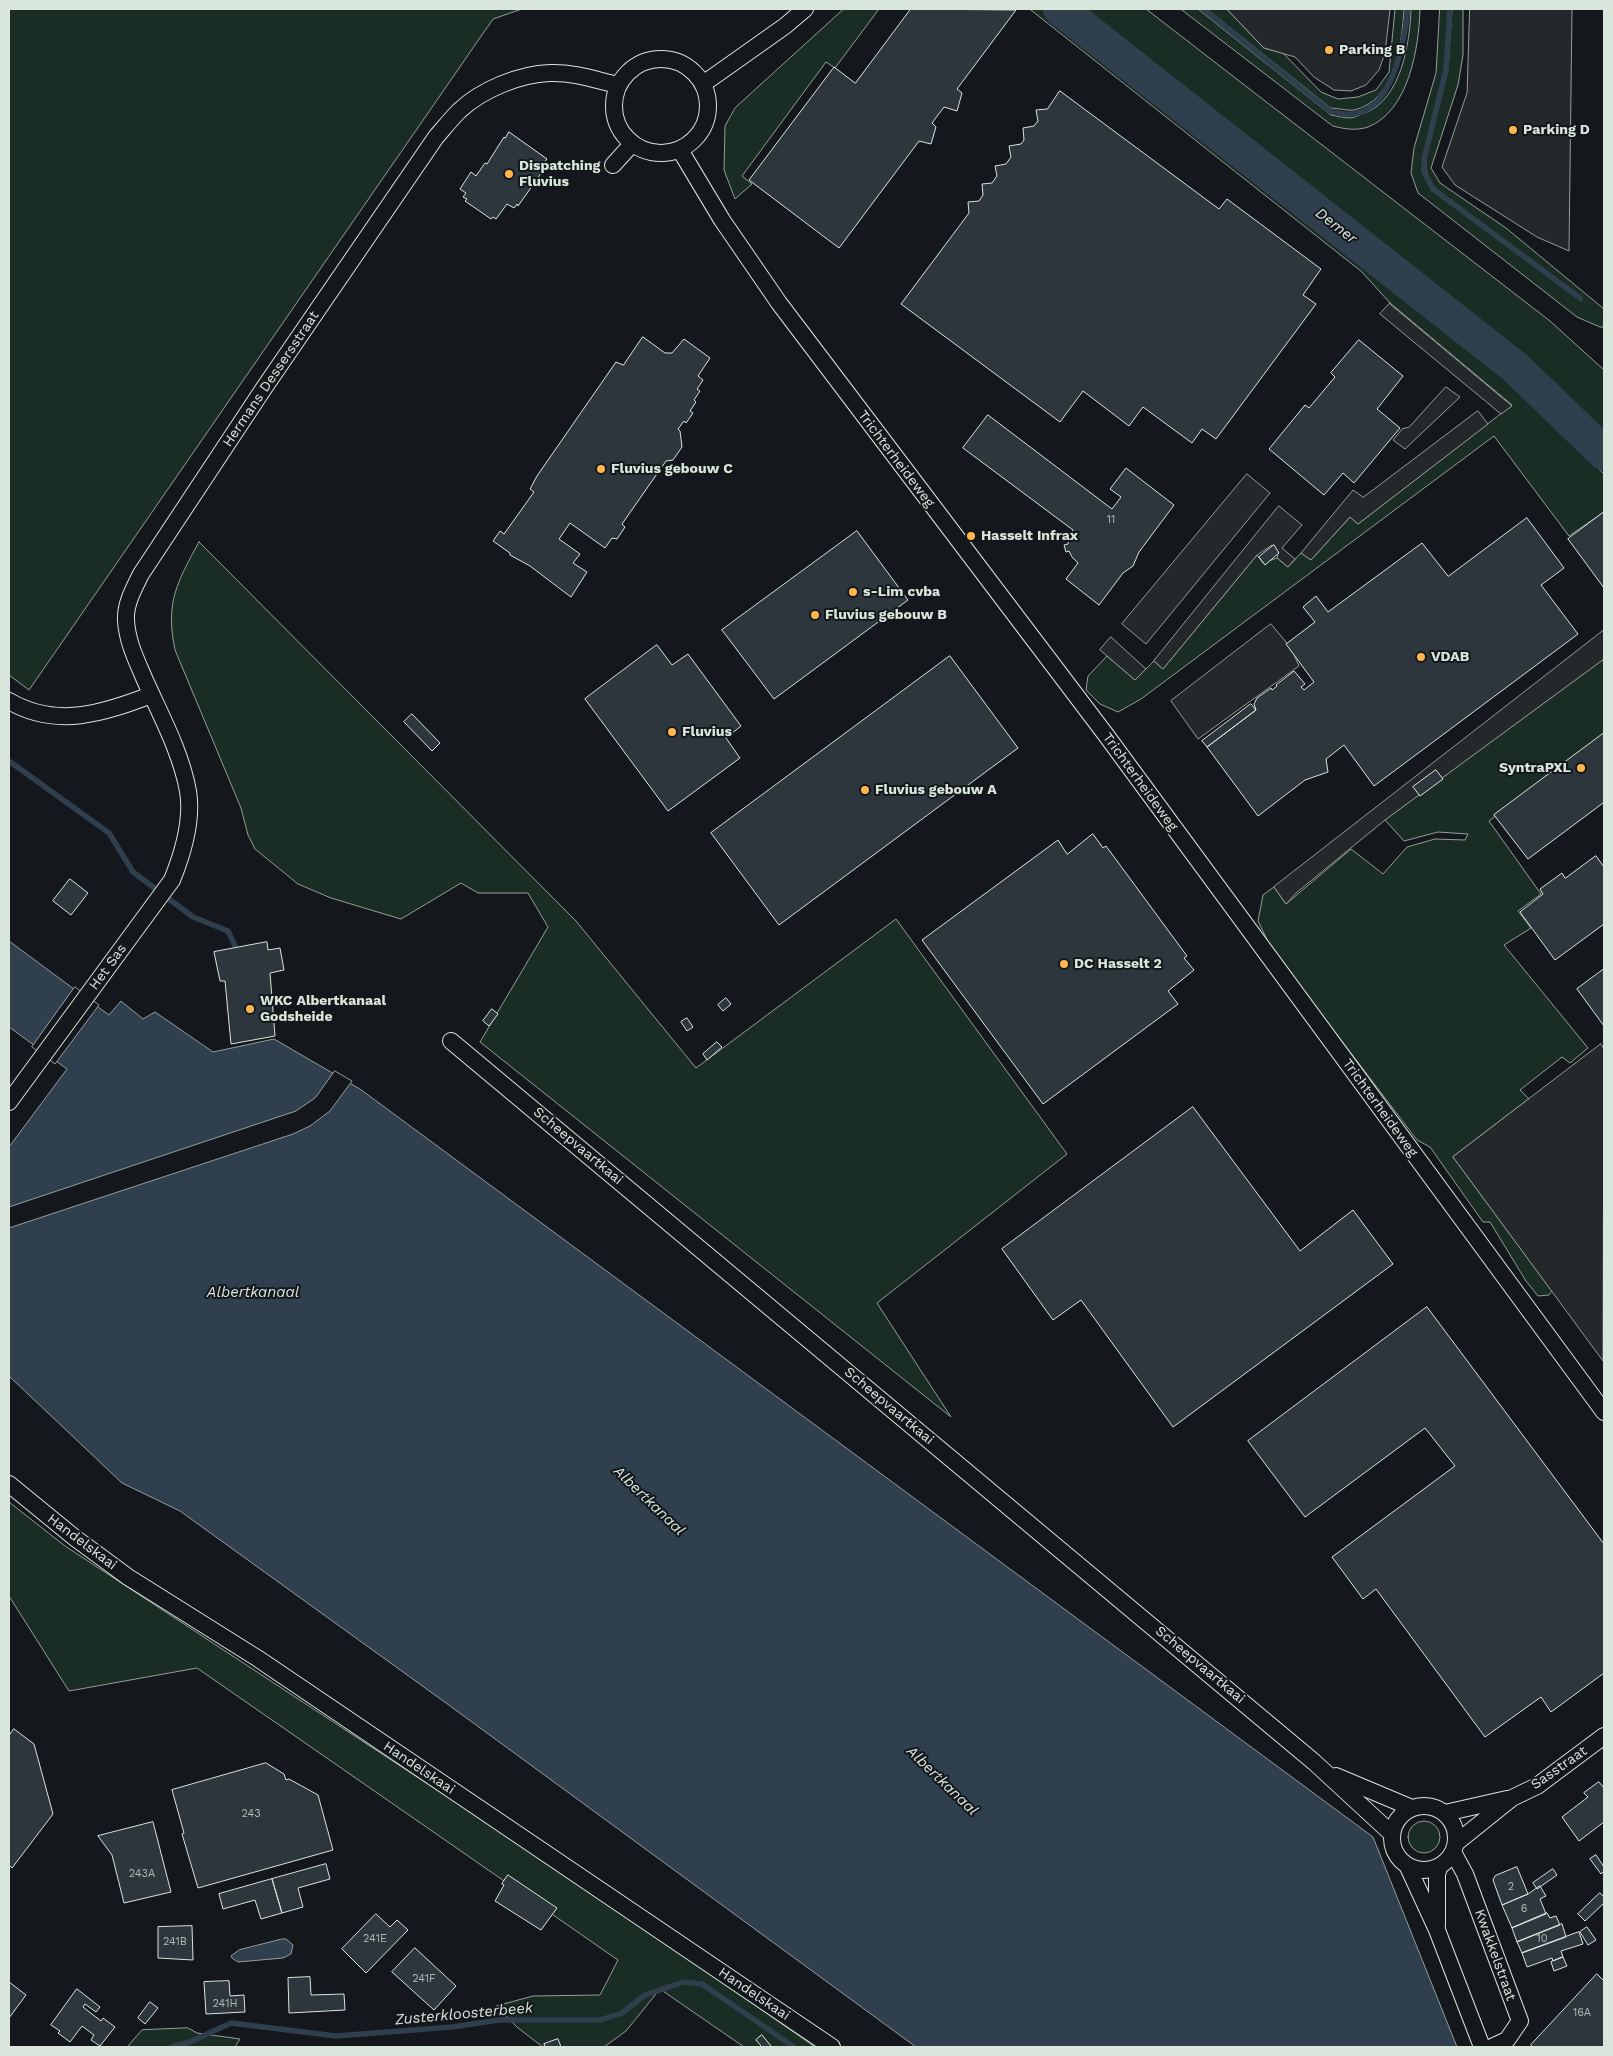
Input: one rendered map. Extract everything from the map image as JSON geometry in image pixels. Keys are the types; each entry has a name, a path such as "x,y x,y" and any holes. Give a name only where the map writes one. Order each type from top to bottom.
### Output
{"street":[{"path":"703,84 785,26 805,9"},
{"path":"660,59 677,62 692,71 703,84 708,99 708,115 702,130 693,142 680,150 663,154 647,152 632,144 621,132 615,118 614,101 618,85 628,72 643,62 660,59"},
{"name":"Hermans Dessersstraat","path":"189,824 188,793 180,763 129,643 126,618 131,594 141,574 264,388 436,138 459,111 486,90 516,79 550,73 587,77 618,85"},
{"path":"613,165 632,144"},
{"name":"Trichterheideweg","path":"680,150 722,220 779,303 1106,735 1604,1412"},
{"path":"9,701 20,707 46,714 79,717 112,710 151,695"},
{"name":"Het Sas","path":"9,1102 172,880 180,860 189,824"},
{"name":"Scheepvaartkaai","path":"451,1040 1326,1772 1392,1834"},
{"name":"Handelskaai","path":"9,1484 75,1538 128,1577 266,1664 832,2047"},
{"name":"Sasstraat","path":"1445,1813 1512,1798 1537,1786 1604,1736"},
{"name":"Scheepvaartkaai","path":"1326,1772 1412,1808"},
{"name":"Sasstraat","path":"1455,1848 1512,1798"},
{"path":"1407,1866 1422,1870 1438,1868 1448,1860 1455,1848 1454,1825 1445,1813 1437,1808 1424,1806 1412,1808 1402,1814 1392,1834 1392,1844 1399,1858 1407,1866 1437,1930 1482,2047"},
{"name":"Kwakkelstraat","path":"1455,1848 1520,2021 1507,2040 1492,2047"},
{"path":"1437,1930 1438,1868"}],"green space":[{"path":"9,9 522,9 493,19 29,690 9,675"},
{"path":"844,9 879,9 835,68 826,62 742,176 752,184 735,199 724,170 725,126 735,108"},
{"path":"1030,9 1051,9 1339,239 1533,399 1604,474 1604,512 1569,536 1494,436 1141,699 1118,712 1100,704 1086,690 1088,676 1107,656 1135,680 1154,661 1163,669 1257,555 1263,563 1277,558 1288,567 1301,553 1311,560 1350,517 1358,524 1512,405 1390,303 1362,272"},
{"path":"1076,9 1146,9 1550,321 1604,370 1604,442 1516,357"},
{"path":"1181,9 1198,9 1331,115 1350,118 1365,113 1377,106 1387,96 1401,68 1408,38 1411,9 1420,9 1414,59 1402,93 1382,119 1368,127 1346,129 1333,126"},
{"path":"1207,9 1227,9 1264,48 1283,53 1321,92 1338,99 1358,97 1376,90 1389,72 1395,9 1404,9 1398,54 1394,69 1387,83 1379,95 1368,104 1351,110 1331,108"},
{"path":"1440,9 1449,9 1445,69 1423,159 1422,172 1433,190 1581,301 1582,299 1439,192 1428,176 1426,158 1448,69 1452,9 1463,9 1463,55 1458,85 1431,168 1440,183 1506,228 1604,309 1604,327 1577,317 1418,193 1411,173 1414,148 1436,73"},
{"path":"199,542 576,921 696,1068 896,919 1067,1154 877,1303 951,1417 480,1042 548,927 528,893 478,893 461,883 401,919 331,898 298,884 255,849 248,835 241,808 175,650 172,634 171,619 175,593"},
{"path":"1604,659 1604,734 1489,821 1541,894 1518,911 1531,928 1504,945 1588,1048 1570,1063 1562,1057 1520,1090 1529,1099 1453,1157 1552,1291 1549,1295 1538,1296 1526,1281 1490,1222 1483,1222 1430,1147 1417,1140 1271,948 1258,921 1263,895 1274,887 1286,904 1351,849 1383,874 1407,847 1435,839 1465,840 1468,834 1438,832 1404,841 1385,820"},
{"path":"9,1502 65,1546 600,1897 815,2047 744,2047 660,1989 626,2031 604,2047 543,2047 518,2028 496,2006 533,1996 600,1995 618,1960 197,1668 69,1691 9,1596"},
{"path":"1424,1821 1436,1825 1440,1837 1436,1849 1424,1853 1412,1849 1408,1837 1412,1825"},
{"path":"188,2028 197,2033 240,2039 235,2047 127,2047 142,2030"}],"shaded area":[{"name":"Parking B","path":"1227,9 1390,9 1385,53 1379,70 1366,85 1351,91 1334,90 1314,77 1295,57 1264,48"},
{"name":"Parking D","path":"1470,9 1572,9 1569,251 1537,237 1455,185 1442,167 1467,93"},
{"path":"1390,303 1512,406 1501,414 1380,314"},
{"path":"1446,387 1460,397 1405,449 1393,440 1402,429 1409,427"},
{"path":"1478,411 1488,424 1358,524 1350,517 1311,560 1301,553 1353,490 1363,497"},
{"path":"1247,474 1270,493 1146,644 1122,624"},
{"path":"1279,506 1302,525 1282,548 1295,559 1288,567 1277,558 1278,552 1272,545 1257,555 1163,669 1154,661"},
{"path":"1271,624 1291,648 1299,666 1198,739 1171,701"},
{"path":"1604,630 1604,659 1385,820 1296,893 1286,904 1274,887"},
{"path":"1111,637 1146,669 1135,680 1100,650"},
{"path":"1601,1044 1604,1049 1603,1361 1453,1157"}],"water":[{"name":"Albertkanaal","path":"9,941 109,1015 121,1001 143,1019 155,1012 213,1052 274,1039 360,1089 1373,1837 1457,2047 916,2047 180,1511 122,1483 9,1376 9,1147 67,1069 9,1027"},
{"path":"286,1939 293,1945 291,1954 283,1958 238,1962 231,1956 239,1950"}],"pier":[{"path":"75,987 99,1005 55,1064 32,1047"},
{"path":"335,1071 352,1081 330,1111 310,1126 293,1134 9,1228 9,1207 296,1111 315,1098"}],"building":[{"path":"911,9 1016,10 957,89 962,93 957,111 944,107 932,123 936,127 931,144 919,141 839,248 749,180 834,67 855,83"},
{"path":"1060,91 1219,209 1227,199 1321,269 1303,295 1316,304 1216,439 1202,429 1192,443 1143,407 1129,426 1083,391 1060,422 901,304 969,213 968,202 979,201 983,195 982,184 992,183 997,176 995,166 1006,164 1011,157 1009,146 1021,144 1024,140 1023,128 1034,126 1038,121 1036,110 1047,109"},
{"name":"Dispatching Fluvius","path":"509,132 547,159 544,163 547,165 518,206 517,204 514,208 507,204 496,219 493,217 491,219 465,201 467,199 463,197 466,193 460,189 471,172 476,176 485,163 487,164"},
{"name":"Fluvius gebouw C","path":"643,337 665,353 672,353 684,339 710,358 698,376 703,380 697,389 700,391 694,400 696,402 690,411 693,413 686,423 684,421 678,429 680,431 682,447 673,460 666,461 622,524 625,527 617,539 612,538 605,548 570,523 559,539 580,554 573,563 587,572 571,597 493,541 500,531 504,534 534,492 530,489 537,476 616,362 623,365"},
{"path":"1359,340 1403,376 1377,409 1400,428 1354,483 1343,473 1324,495 1269,449 1305,405 1309,408 1335,377 1331,373"},
{"path":"988,415 1112,509 1121,497 1110,489 1126,468 1174,505 1139,552 1133,566 1123,573 1099,605 1066,579 1078,563 1069,551 1066,552 1064,545 1068,544 1073,530 963,448"},
{"path":"1604,512 1604,588 1568,539"},
{"name":"VDAB","path":"1527,518 1564,568 1541,585 1578,634 1374,786 1344,745 1326,759 1328,772 1305,780 1258,816 1207,747 1256,710 1254,704 1257,698 1271,688 1272,690 1294,671 1305,684 1301,687 1304,690 1314,682 1286,644 1315,622 1303,607 1316,596 1328,612 1422,543 1448,576"},
{"name":"Fluvius gebouw B","path":"857,531 908,600 774,699 722,630"},
{"path":"1274,545 1279,553 1265,565 1259,557"},
{"name":"Fluvius","path":"657,645 672,665 688,654 741,726 726,738 740,758 668,811 585,699"},
{"name":"Fluvius gebouw A","path":"950,656 1018,748 779,925 711,833"},
{"path":"1251,704 1256,710 1207,747 1202,741"},
{"path":"412,714 440,743 432,751 404,722"},
{"name":"SyntraPXL","path":"1604,733 1604,804 1528,859 1494,815"},
{"path":"1436,770 1443,779 1420,796 1413,787"},
{"name":"DC Hasselt 2","path":"1093,834 1103,848 1106,846 1187,956 1184,958 1194,970 1168,991 1178,1004 1043,1104 922,940 1058,840 1067,854"},
{"path":"1596,856 1604,867 1604,924 1555,960 1520,912 1543,894 1540,889 1562,873 1565,878"},
{"path":"70,879 88,893 71,915 53,901"},
{"name":"WKC Albertkanaal Godsheide","path":"267,942 268,950 280,948 284,970 270,973 275,1036 231,1044 225,981 220,981 214,952"},
{"path":"1604,969 1604,1026 1577,989"},
{"path":"726,998 731,1004 723,1011 718,1005"},
{"path":"492,1009 498,1014 489,1026 483,1021"},
{"path":"687,1018 693,1027 687,1031 681,1022"},
{"path":"717,1042 722,1047 707,1060 703,1054"},
{"path":"1193,1107 1300,1251 1353,1210 1393,1264 1173,1427 1081,1300 1053,1320 1002,1249"},
{"path":"1427,1307 1604,1544 1604,1673 1551,1712 1541,1697 1485,1737 1376,1589 1363,1599 1332,1557 1455,1466 1425,1428 1305,1517 1248,1441"},
{"path":"14,1729 34,1744 53,1814 12,1868 9,1865 9,1736"},
{"path":"266,1763 284,1774 286,1780 289,1779 318,1795 333,1850 198,1888 182,1834 184,1833 172,1790"},
{"path":"1599,1782 1604,1788 1604,1822 1579,1841 1562,1817 1588,1797 1584,1793"},
{"path":"153,1822 171,1892 124,1903 112,1855 98,1836"},
{"path":"1596,1855 1604,1867 1604,1871 1601,1874 1590,1859"},
{"path":"326,1864 330,1879 298,1888 303,1907 282,1913 272,1879"},
{"path":"1517,1867 1528,1894 1502,1905 1493,1880 1495,1876"},
{"path":"1553,1869 1557,1875 1537,1889 1533,1883"},
{"path":"508,1875 557,1908 541,1930 495,1901"},
{"path":"272,1879 282,1913 261,1919 255,1900 223,1909 219,1894"},
{"path":"1540,1886 1546,1896 1540,1899 1546,1914 1512,1928 1502,1905 1528,1894"},
{"path":"1600,1893 1604,1897 1604,1903 1585,1921 1578,1914"},
{"path":"1547,1913 1550,1918 1556,1916 1560,1925 1517,1942 1512,1928"},
{"path":"376,1914 390,1927 397,1920 408,1930 366,1973 342,1949"},
{"path":"1562,1924 1566,1937 1522,1953 1517,1942"},
{"path":"192,1926 193,1960 158,1958 158,1927"},
{"path":"1587,1927 1596,1940 1588,1945 1580,1932"},
{"path":"1579,1932 1583,1944 1561,1951 1563,1957 1553,1961 1552,1958 1527,1967 1522,1953"},
{"path":"415,1948 456,1986 434,2010 392,1972"},
{"path":"1563,1957 1567,1966 1554,1971 1551,1962"},
{"path":"1597,1974 1604,1981 1604,2047 1533,2047 1531,2045"},
{"path":"310,1977 311,1995 344,1994 345,2010 289,2013 288,1978"},
{"path":"229,1981 230,1996 244,1995 245,2012 206,2014 204,1982"},
{"path":"9,1982 26,1995 9,2018"},
{"path":"77,1989 100,2007 96,2012 85,2004 83,2007 101,2021 103,2018 115,2027 100,2046 91,2040 94,2035 82,2026 70,2042 58,2033 60,2031 51,2025"},
{"path":"150,2002 158,2008 145,2024 138,2018"},
{"path":"762,2035 772,2047 762,2047 756,2040"},
{"path":"558,2039 561,2047 545,2047 544,2044"}],"waterway":[{"name":"Demer","path":"1060,9 1516,368 1604,453"},
{"path":"1203,9 1330,111 1345,114 1361,112 1374,104 1385,92 1399,58 1408,9"},
{"path":"1450,9 1446,70 1424,159 1424,172 1433,189 1580,298"},
{"path":"9,761 109,833 133,872 193,917 228,931 236,948"},
{"name":"Zusterkloosterbeek","path":"172,2047 190,2042 231,2023 336,2036 452,2027 499,2020 600,2020 622,2013 645,1995 684,1982 702,1984 794,2047"}],"place":[{"name":"Parking B","path":"1329,50"},
{"name":"Parking D","path":"1513,130"},
{"name":"Dispatching Fluvius","path":"509,174"},
{"name":"Fluvius gebouw C","path":"601,469"},
{"name":"Hasselt Infrax","path":"971,536"},
{"name":"s-Lim cvba","path":"853,592"},
{"name":"Fluvius gebouw B","path":"815,615"},
{"name":"VDAB","path":"1421,657"},
{"name":"Fluvius","path":"672,732"},
{"name":"SyntraPXL","path":"1581,768"},
{"name":"Fluvius gebouw A","path":"865,790"},
{"name":"DC Hasselt 2","path":"1064,964"},
{"name":"WKC Albertkanaal Godsheide","path":"250,1009"}]}
